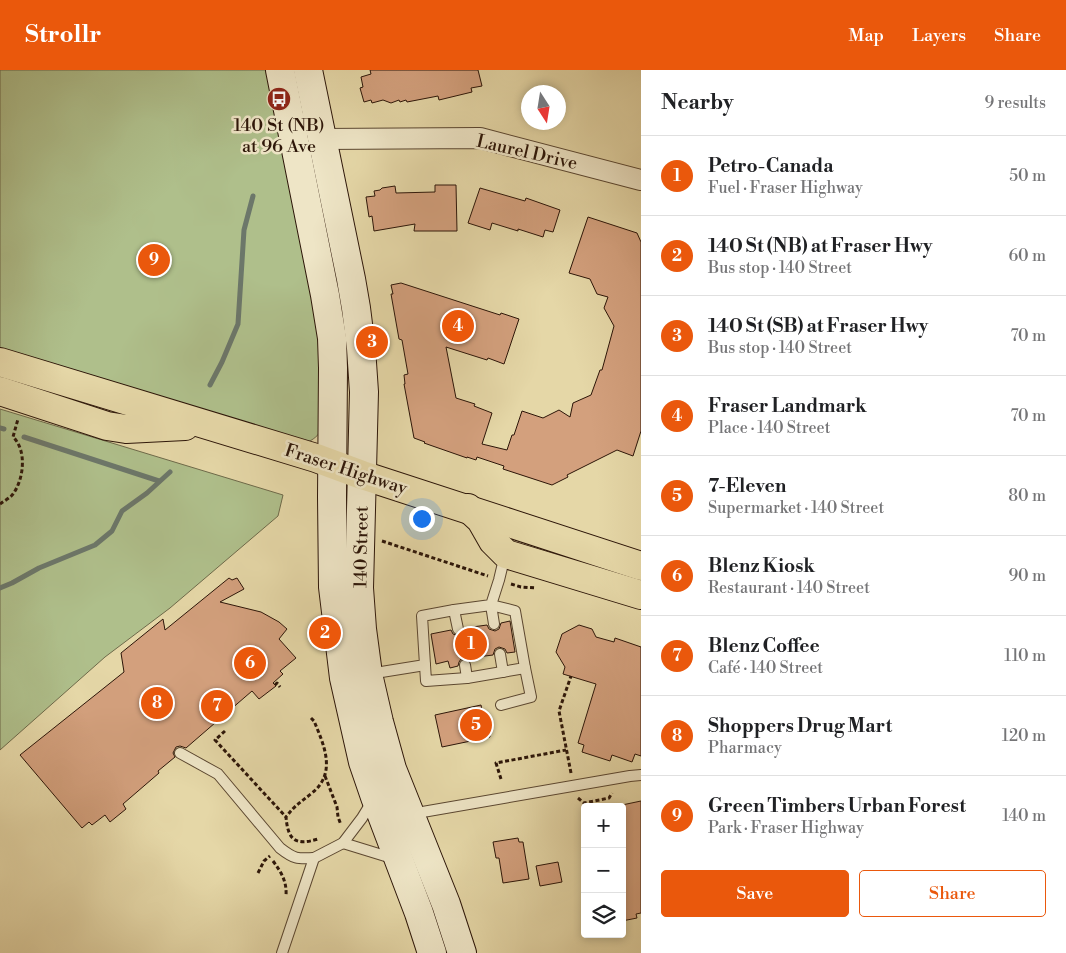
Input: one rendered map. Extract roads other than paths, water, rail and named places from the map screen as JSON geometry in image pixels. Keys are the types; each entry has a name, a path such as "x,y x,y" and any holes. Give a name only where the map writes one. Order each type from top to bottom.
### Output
{"main road":[{"name":"140 Street","path":"280,70 326,295 332,338 334,587 344,678 363,762 432,953"},
{"name":"140 Street","path":"308,70 355,301 361,348 364,392 359,588 368,674 378,722 392,769 446,904 462,953"},
{"name":"Fraser Highway","path":"0,362 316,458 641,566"},
{"name":"Fraser Highway","path":"0,391 107,426 126,429 198,427 224,430"},
{"name":"Fraser Highway","path":"468,508 481,520 494,541 506,554"},
{"path":"506,554 641,595"}],"street":[{"name":"Laurel Drive","path":"322,139 480,138 641,180"}],"lane":[{"path":"494,624 491,605 506,554"},
{"path":"501,705 531,697 515,611 491,605 422,616 426,681 467,678 525,668"},
{"path":"454,610 458,629"},
{"path":"500,654 503,672"},
{"path":"368,674 426,665"},
{"path":"465,665 467,678"},
{"path":"180,753 218,774 280,848 291,856 300,859 314,858 343,843 375,797"},
{"path":"410,815 526,793 641,775"},
{"path":"343,843 398,860"},
{"path":"282,953 314,858"}],"waterway":[{"path":"210,385 238,324 244,230 253,196"},
{"path":"0,428 4,429"},
{"path":"24,437 159,481"},
{"path":"0,588 39,568 95,545 112,531 122,511 147,493 170,472"}],"place":[{"name":"140 St (NB) at 96 Ave","path":"279,99"},
{"name":"Green Timbers Urban Forest","path":"154,260"},
{"name":"Fraser Landmark","path":"458,326"},
{"name":"140 St (SB) at Fraser Hwy","path":"372,342"},
{"name":"140 St (NB) at Fraser Hwy","path":"325,633"},
{"name":"Petro-Canada","path":"471,644"},
{"name":"Blenz Kiosk","path":"250,663"},
{"name":"Shoppers Drug Mart","path":"157,703"},
{"name":"Blenz Coffee","path":"217,706"},
{"name":"7-Eleven","path":"476,725"}]}
